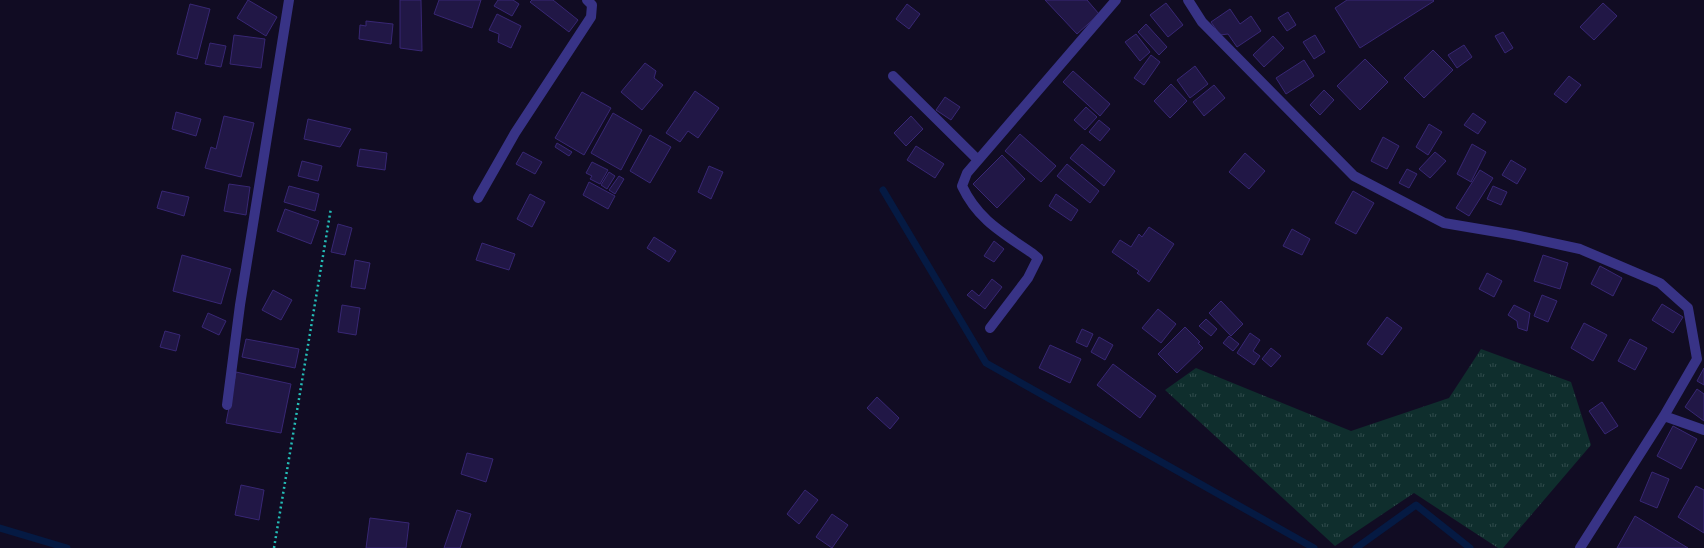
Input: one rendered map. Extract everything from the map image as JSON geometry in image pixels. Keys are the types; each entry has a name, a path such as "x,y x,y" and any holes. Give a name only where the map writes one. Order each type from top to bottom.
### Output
{"street":[{"path":"227,405 240,305 289,0"},
{"path":"478,198 515,132 591,17 592,5 587,0"},
{"path":"990,328 1028,278 1038,258 987,222 968,198 962,186 967,173 1116,0"},
{"path":"1188,0 1202,22 1354,176 1444,223 1515,235 1580,249 1660,283 1688,308 1697,360 1664,416 1580,548"},
{"path":"893,76 978,160"},
{"path":"1664,416 1704,430"}],"path":[{"path":"274,548 331,208"}],"green space":[{"path":"1481,349 1571,382 1591,445 1503,548 1498,548 1414,493 1335,546 1165,390 1196,368 1351,431 1449,398"}],"building":[{"path":"248,0 277,17 266,36 237,18"},
{"path":"400,0 421,0 422,51 400,48"},
{"path":"439,0 481,0 472,28 434,14"},
{"path":"498,0 513,0 519,4 512,16 494,6"},
{"path":"532,0 553,0 578,20 569,32 530,2"},
{"path":"1045,0 1087,0 1099,14 1077,34"},
{"path":"1347,0 1434,1 1360,48 1335,8"},
{"path":"1166,3 1183,25 1168,37 1150,15"},
{"path":"1603,3 1617,16 1594,40 1580,27"},
{"path":"190,4 210,9 197,59 177,54"},
{"path":"907,4 920,14 909,29 896,19"},
{"path":"1230,9 1240,24 1251,16 1261,31 1237,47 1228,34 1220,35 1211,22"},
{"path":"1288,12 1296,25 1287,31 1278,18"},
{"path":"497,14 521,26 511,48 498,42 499,34 489,30"},
{"path":"366,21 393,24 391,44 359,39 360,25 366,26"},
{"path":"1146,24 1167,47 1159,55 1138,32"},
{"path":"1503,32 1513,48 1505,53 1495,36"},
{"path":"1136,34 1150,52 1140,61 1125,42"},
{"path":"234,35 265,39 261,68 230,64"},
{"path":"1315,35 1325,52 1314,59 1303,42"},
{"path":"1273,36 1284,48 1264,67 1253,55"},
{"path":"210,43 226,46 221,67 205,64"},
{"path":"1464,45 1472,57 1457,68 1448,55"},
{"path":"1433,50 1453,70 1424,98 1404,78"},
{"path":"1151,55 1160,62 1144,85 1134,78"},
{"path":"1365,59 1388,82 1360,110 1337,86"},
{"path":"1304,60 1314,76 1286,94 1276,78"},
{"path":"645,63 656,71 654,78 663,85 642,110 621,92"},
{"path":"1195,66 1208,84 1190,98 1177,80"},
{"path":"1073,71 1110,104 1100,116 1063,82"},
{"path":"1569,76 1581,85 1566,103 1554,94"},
{"path":"1171,84 1187,101 1170,118 1154,101"},
{"path":"1214,85 1225,98 1204,116 1193,102"},
{"path":"1324,90 1334,100 1320,115 1310,105"},
{"path":"695,91 719,108 698,138 688,131 680,142 666,133"},
{"path":"582,92 611,108 584,155 555,138"},
{"path":"945,97 960,107 951,120 936,110"},
{"path":"1086,107 1097,117 1085,130 1074,120"},
{"path":"176,112 201,119 196,136 172,129"},
{"path":"613,113 642,130 621,170 591,153"},
{"path":"1473,113 1486,122 1478,134 1464,125"},
{"path":"224,116 254,123 241,177 205,168 211,147 216,149"},
{"path":"911,116 923,129 906,146 894,133"},
{"path":"308,119 351,129 340,147 304,139"},
{"path":"1099,120 1110,129 1100,141 1089,132"},
{"path":"1429,124 1442,132 1428,155 1416,147"},
{"path":"1020,134 1056,166 1041,182 1005,151"},
{"path":"650,135 671,147 650,183 630,171"},
{"path":"1383,137 1399,146 1387,169 1371,161"},
{"path":"557,143 572,152 569,156 555,147"},
{"path":"1082,144 1115,171 1104,186 1070,158"},
{"path":"1472,144 1486,152 1471,182 1457,174"},
{"path":"916,146 944,164 935,178 907,160"},
{"path":"360,149 387,153 385,170 357,166"},
{"path":"523,152 542,162 535,174 516,164"},
{"path":"1435,152 1446,161 1430,178 1419,169"},
{"path":"1245,153 1265,171 1249,189 1229,172"},
{"path":"1002,155 1025,179 997,208 973,184"},
{"path":"1511,160 1526,169 1517,184 1502,175"},
{"path":"302,161 322,166 318,181 298,176"},
{"path":"592,162 608,170 600,184 590,179 592,176 586,173"},
{"path":"1067,164 1099,191 1090,203 1057,176"},
{"path":"709,166 723,172 711,199 698,192"},
{"path":"1407,169 1417,174 1409,188 1399,183"},
{"path":"1480,170 1493,178 1469,216 1456,208"},
{"path":"609,172 615,176 607,189 601,185"},
{"path":"619,176 624,179 615,194 609,190"},
{"path":"589,182 615,196 608,209 583,195"},
{"path":"229,184 250,187 246,215 224,211"},
{"path":"289,186 319,194 315,211 284,202"},
{"path":"1493,186 1507,192 1501,205 1487,199"},
{"path":"162,191 189,197 184,216 157,208"},
{"path":"1353,191 1374,203 1356,234 1335,223"},
{"path":"530,194 545,202 532,227 517,219"},
{"path":"1056,194 1078,210 1071,221 1049,206"},
{"path":"285,209 319,221 311,244 277,231"},
{"path":"338,224 352,228 345,255 331,252"},
{"path":"1149,227 1174,244 1149,282 1137,273 1139,271 1112,252 1120,240 1131,247 1139,234 1142,237"},
{"path":"1292,229 1310,239 1302,255 1283,246"},
{"path":"654,237 676,251 669,262 647,248"},
{"path":"994,241 1004,249 994,262 984,256"},
{"path":"482,243 515,254 509,270 476,260"},
{"path":"182,255 231,269 221,304 173,291"},
{"path":"1543,255 1568,263 1560,289 1534,281"},
{"path":"355,260 370,263 365,289 351,287"},
{"path":"1600,266 1622,278 1613,296 1591,284"},
{"path":"1487,273 1502,281 1494,297 1479,289"},
{"path":"992,279 1002,287 985,309 967,295 972,290 979,296"},
{"path":"273,290 292,300 281,320 262,310"},
{"path":"1542,295 1557,301 1548,322 1534,316"},
{"path":"1221,301 1243,324 1231,336 1209,313"},
{"path":"1662,304 1683,317 1673,333 1652,320"},
{"path":"342,305 360,308 356,335 338,332"},
{"path":"1514,305 1530,313 1527,331 1518,328 1517,321 1508,315"},
{"path":"1158,309 1176,324 1161,343 1142,328"},
{"path":"208,313 226,321 219,335 202,327"},
{"path":"1387,317 1402,328 1382,355 1367,344"},
{"path":"1206,319 1217,329 1211,336 1199,326"},
{"path":"1584,323 1607,335 1593,361 1571,348"},
{"path":"1185,327 1200,342 1198,343 1203,348 1177,373 1158,354"},
{"path":"1082,329 1093,334 1087,347 1076,342"},
{"path":"165,331 180,335 176,351 160,347"},
{"path":"1250,333 1260,340 1253,351 1260,356 1254,365 1237,353"},
{"path":"1229,336 1239,344 1233,351 1223,343"},
{"path":"1099,337 1113,345 1105,360 1091,352"},
{"path":"246,339 299,349 295,368 242,357"},
{"path":"1630,339 1647,348 1635,370 1618,361"},
{"path":"1050,345 1081,359 1070,383 1039,368"},
{"path":"1271,348 1281,356 1271,367 1262,359"},
{"path":"1113,364 1156,396 1140,418 1097,385"},
{"path":"1704,368 1704,385 1697,381"},
{"path":"236,372 291,384 281,433 226,423"},
{"path":"1697,389 1704,394 1704,421 1685,407"},
{"path":"877,397 899,418 890,429 867,408"},
{"path":"1602,402 1618,426 1605,434 1589,411"},
{"path":"1673,426 1697,439 1681,469 1657,456"},
{"path":"467,453 493,459 486,482 461,474"},
{"path":"1652,472 1669,479 1657,508 1640,501"},
{"path":"241,485 264,490 259,520 235,515"},
{"path":"1696,486 1704,490 1704,533 1678,517"},
{"path":"805,490 818,500 799,524 787,514"},
{"path":"457,510 471,514 460,548 444,548"},
{"path":"832,514 848,525 832,548 816,537"},
{"path":"1635,516 1688,548 1617,548"},
{"path":"370,518 409,523 406,548 366,548"}],"waterway":[{"path":"883,190 986,363 1314,548"},
{"path":"1356,548 1416,505 1470,548"},
{"path":"0,528 67,548"}]}
